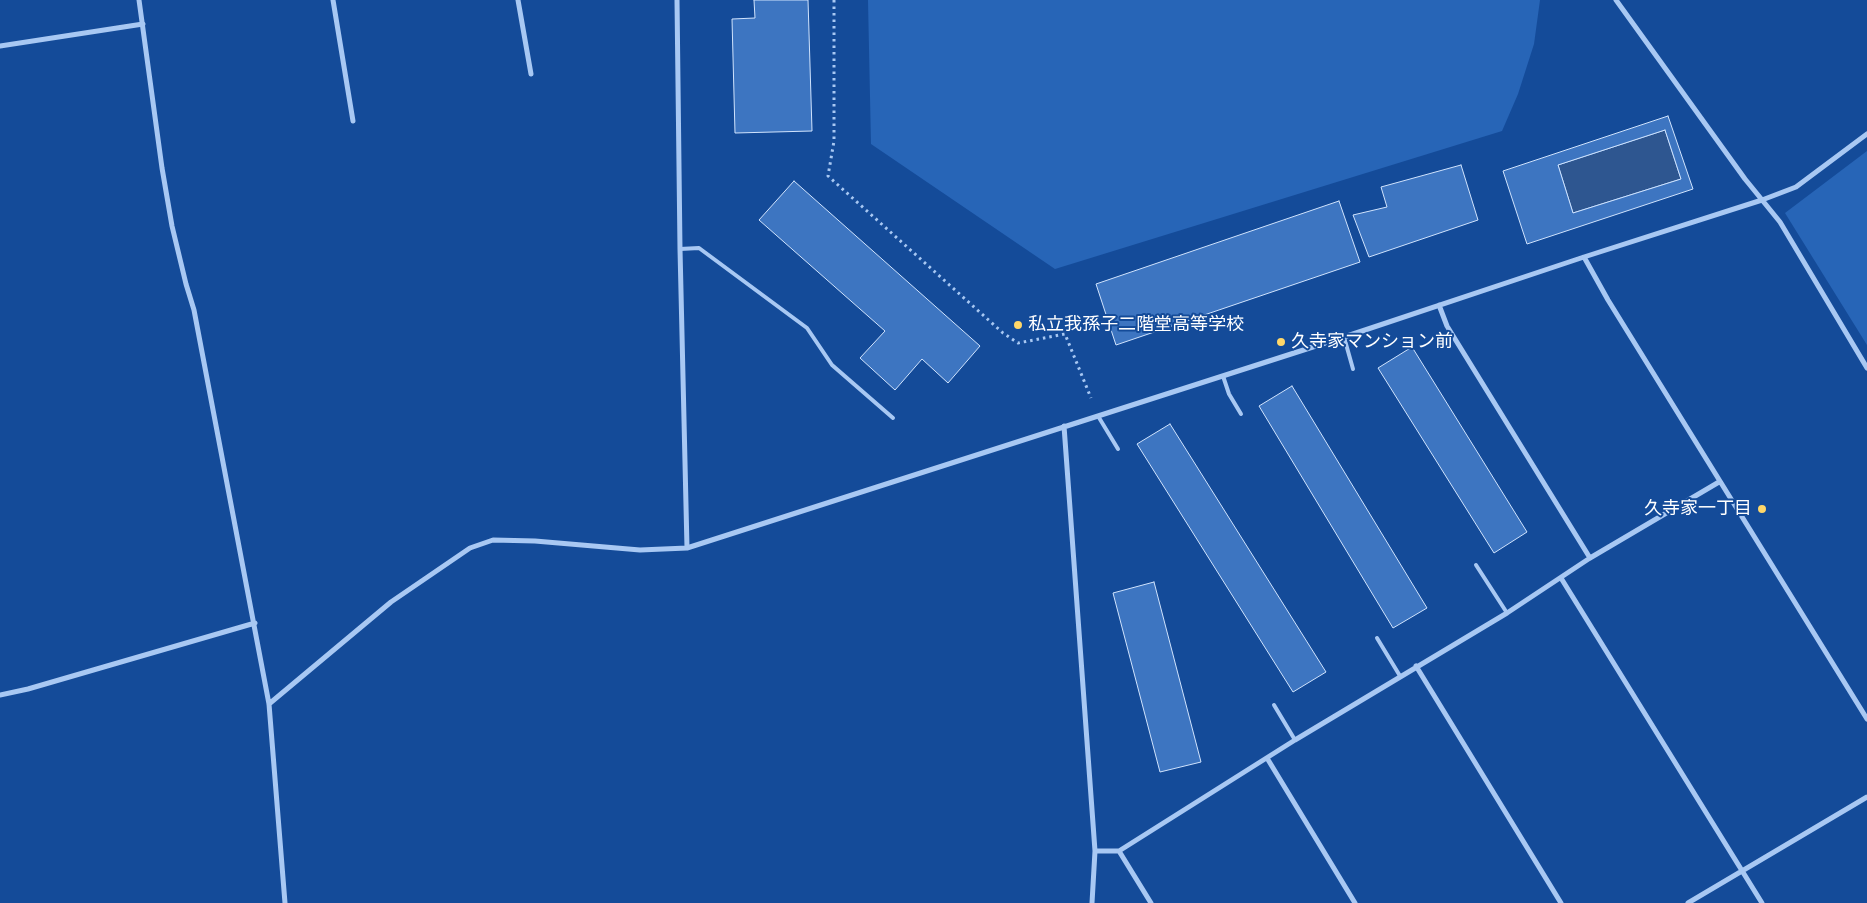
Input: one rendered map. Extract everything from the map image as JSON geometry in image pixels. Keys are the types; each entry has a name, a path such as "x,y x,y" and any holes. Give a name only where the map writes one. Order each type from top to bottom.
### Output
{"street":[{"path":"139,0 165,187 194,310 270,704 286,903"},
{"path":"333,0 353,122"},
{"path":"518,0 531,74"},
{"path":"677,0 680,249 687,548"},
{"path":"1616,0 1780,222 1867,369"},
{"path":"0,46 143,24"},
{"path":"270,704 391,602 470,548 493,540 501,540 640,550 687,548 1344,337 1762,200 1796,187 1867,134"},
{"path":"1584,257 1608,300 1719,482 1867,719"},
{"path":"1440,304 1447,326 1590,558"},
{"path":"1064,426 1095,851 1092,903"},
{"path":"1095,851 1119,851 1416,666 1506,613 1590,558 1719,482"},
{"path":"1561,578 1762,903"},
{"path":"0,695 37,687 255,623"},
{"path":"1416,666 1561,903"},
{"path":"1267,758 1355,903"},
{"path":"1688,903 1867,797"},
{"path":"1119,851 1151,903"}],"lane":[{"path":"680,249 699,248 807,328 832,365 893,418"},
{"path":"1344,337 1353,369"},
{"path":"1223,376 1229,394 1241,414"},
{"path":"1098,416 1118,449"},
{"path":"1476,565 1506,613"},
{"path":"1377,638 1400,676"},
{"path":"1274,705 1296,740"}],"path":[{"path":"834,0 834,141 828,176 1003,333 1018,343 1065,334 1098,416"}],"shaded area":[{"path":"868,0 1540,0 1534,44 1518,94 1502,131 1055,269 871,144"},
{"path":"1665,130 1681,179 1573,213 1558,165"},
{"path":"1867,151 1867,345 1785,213"}],"building":[{"path":"754,0 808,0 812,131 735,133 732,19 755,18"},
{"path":"1668,116 1693,189 1527,244 1503,171","holes":["1665,130 1681,179 1573,213 1558,165"]},
{"path":"1461,165 1478,220 1369,257 1353,215 1387,207 1381,187"},
{"path":"794,181 980,346 948,383 922,359 895,390 860,358 885,331 759,220"},
{"path":"1339,201 1360,262 1116,345 1096,284"},
{"path":"1412,347 1527,532 1494,553 1378,368"},
{"path":"1292,386 1427,608 1393,628 1259,406"},
{"path":"1170,424 1326,672 1293,692 1137,444"},
{"path":"1154,582 1201,762 1160,772 1113,593"}],"place":[{"name":"私立我孫子二階堂高等学校","path":"1018,325"},
{"name":"久寺家マンション前","path":"1281,342"},
{"name":"久寺家一丁目","path":"1762,509"}]}
